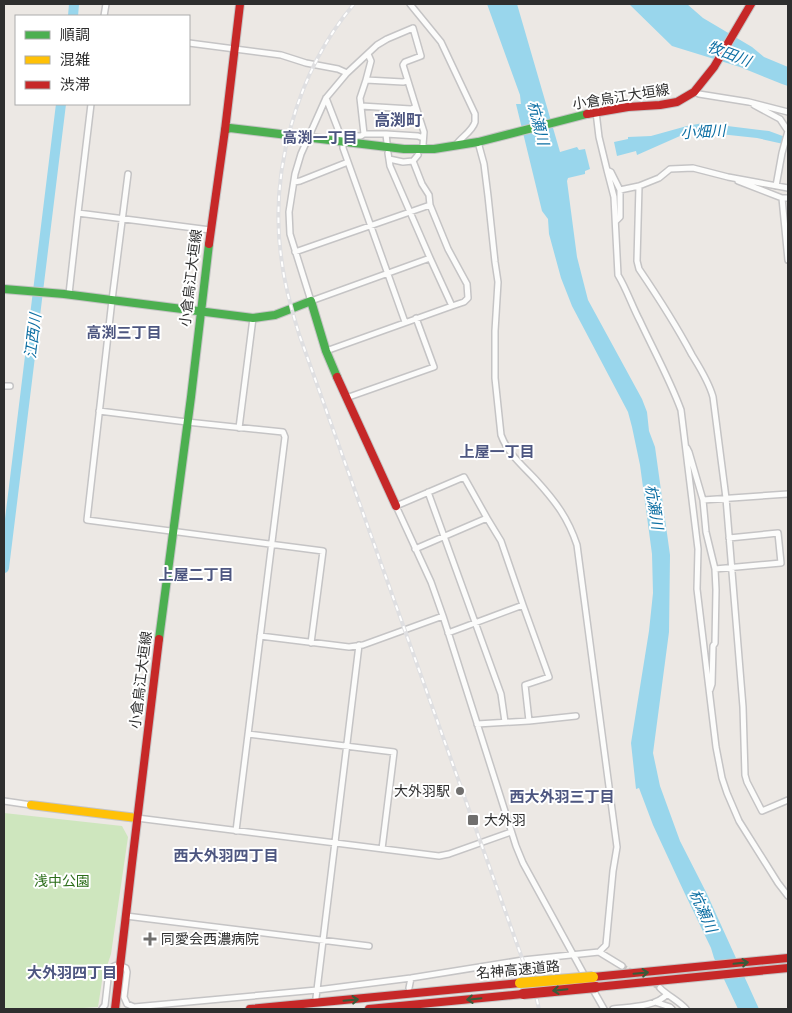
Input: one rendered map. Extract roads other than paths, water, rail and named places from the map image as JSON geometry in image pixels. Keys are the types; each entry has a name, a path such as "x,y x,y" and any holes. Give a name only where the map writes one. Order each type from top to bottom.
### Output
{"main road":[{"path":"225,130 240,4"},
{"name":"小倉烏江大垣線","path":"115,1009 210,230 221,146 225,130 230,128 308,138 342,139 404,149 434,149 481,141 592,113 628,107 660,106 677,102 694,92 701,84 751,4"},
{"path":"4,289 33,290 253,318 270,316 311,301 326,351 396,506"},
{"path":"31,805 137,818"},
{"name":"名神高速道路","path":"694,973 788,958"},
{"name":"名神高速道路","path":"250,1009 520,984 594,982 694,973 788,968"},
{"name":"名神高速道路","path":"369,1009 523,994 594,982"}],"street":[{"path":"410,4 441,42 475,114 475,123 456,146"},
{"path":"422,145 424,132 403,65 405,62 421,56 413,28 377,45 347,72 326,98 308,138 295,174 289,212 290,234 311,301 430,258"},
{"path":"190,43 281,55 347,72"},
{"path":"364,134 360,98 372,61 368,54"},
{"path":"366,80 407,81"},
{"path":"694,92 749,102 788,112"},
{"path":"326,98 405,322"},
{"path":"749,102 780,119 788,131 776,186"},
{"path":"67,294 92,105"},
{"path":"361,106 411,109 416,107"},
{"path":"592,113 614,197 618,275 674,391 681,410 698,549 697,589 716,747 726,793 739,822 788,896"},
{"path":"342,139 364,134 418,136 423,138"},
{"path":"386,134 387,143"},
{"path":"481,141 498,282 495,378 501,435 510,453 558,505 571,528 577,545 608,773 616,847 606,945 599,952"},
{"path":"388,153 390,166 452,306"},
{"path":"389,160 413,161 418,155"},
{"path":"326,351 464,302 468,298 467,284 448,249 430,205 429,195 422,184 413,161"},
{"path":"294,182 348,162"},
{"path":"620,190 639,186 659,178 670,169 693,168 728,177 788,188"},
{"path":"608,170 611,172 620,190 620,217 616,221"},
{"path":"128,174 86,520 323,551 311,643"},
{"path":"728,177 785,198 788,260"},
{"path":"639,186 637,261 640,269 678,328 713,397 726,498 732,568 743,707 745,774 747,782 762,811 788,800"},
{"path":"295,252 430,205"},
{"path":"78,214 210,230"},
{"path":"239,428 253,318"},
{"path":"346,398 434,367 416,318"},
{"path":"99,411 283,432 285,437 236,831"},
{"path":"685,446 689,452 703,500 706,532 716,569 715,643 713,646 712,684 710,690"},
{"path":"528,721 525,685 549,677 501,542 464,477 396,506 431,582 511,832 523,863 604,1009"},
{"path":"428,492 501,694 505,722"},
{"path":"703,500 788,494"},
{"path":"415,549 487,518"},
{"path":"716,569 781,563 778,533 729,538"},
{"path":"448,633 523,605"},
{"path":"260,636 349,647 443,616"},
{"path":"316,998 359,645"},
{"path":"477,724 576,716"},
{"path":"248,734 394,752 382,849"},
{"path":"5,802 31,805"},
{"path":"137,818 439,856 474,846 511,832"},
{"path":"126,916 369,946"},
{"path":"102,1009 105,1005 109,970 115,965 126,968 124,997 127,1004 134,1007 317,990 411,978 508,962 599,952 622,966"},
{"path":"410,988 411,978"},
{"path":"660,988 686,1009"},
{"path":"613,1009 655,1002 664,998 667,994"},
{"path":"655,1002 672,1009"}],"water":[{"name":"杭瀬川","path":"487,4 517,4 560,152 577,147 579,150 585,149 590,169 585,171 585,174 568,178 567,181 577,257 588,300 642,399 647,412 649,431 655,447 670,555 669,632 653,753 660,786 680,841 707,894 759,1009 738,1009 653,825 639,788 636,789 631,743 649,631 653,593 652,554 640,465 628,412 572,306 561,278 549,234 548,219 542,211 516,104 521,104 520,95"},
{"name":"牧田川","path":"629,4 687,4 703,18 752,47 764,57 788,67 788,86 740,67 672,46"},
{"name":"小畑川","path":"703,123 769,131 788,138 788,145 757,138 701,132 680,136 637,155 636,151 617,156 614,142 628,139 628,137 651,136"}],"waterway":[{"name":"江西川","path":"73,15 74,4"},
{"name":"江西川","path":"4,568 61,105"}],"tunnel":[{"path":"622,966 660,988"}],"railway":[{"path":"354,4 334,31 316,61 302,93 291,126 283,160 279,195 279,229 285,281 299,334 539,1009"}],"place":[{"name":"大外羽駅","path":"460,791"},
{"name":"大外羽","path":"473,820"},
{"name":"同愛会西濃病院","path":"150,939"}],"district":[{"name":"高渕町","path":"398,120"},
{"name":"高渕一丁目","path":"320,138"},
{"name":"高渕三丁目","path":"124,333"},
{"name":"上屋一丁目","path":"497,452"},
{"name":"上屋二丁目","path":"196,575"},
{"name":"西大外羽三丁目","path":"562,797"},
{"name":"西大外羽四丁目","path":"226,856"},
{"name":"大外羽四丁目","path":"72,973"}],"park label":[{"name":"浅中公園","path":"62,881"}]}
